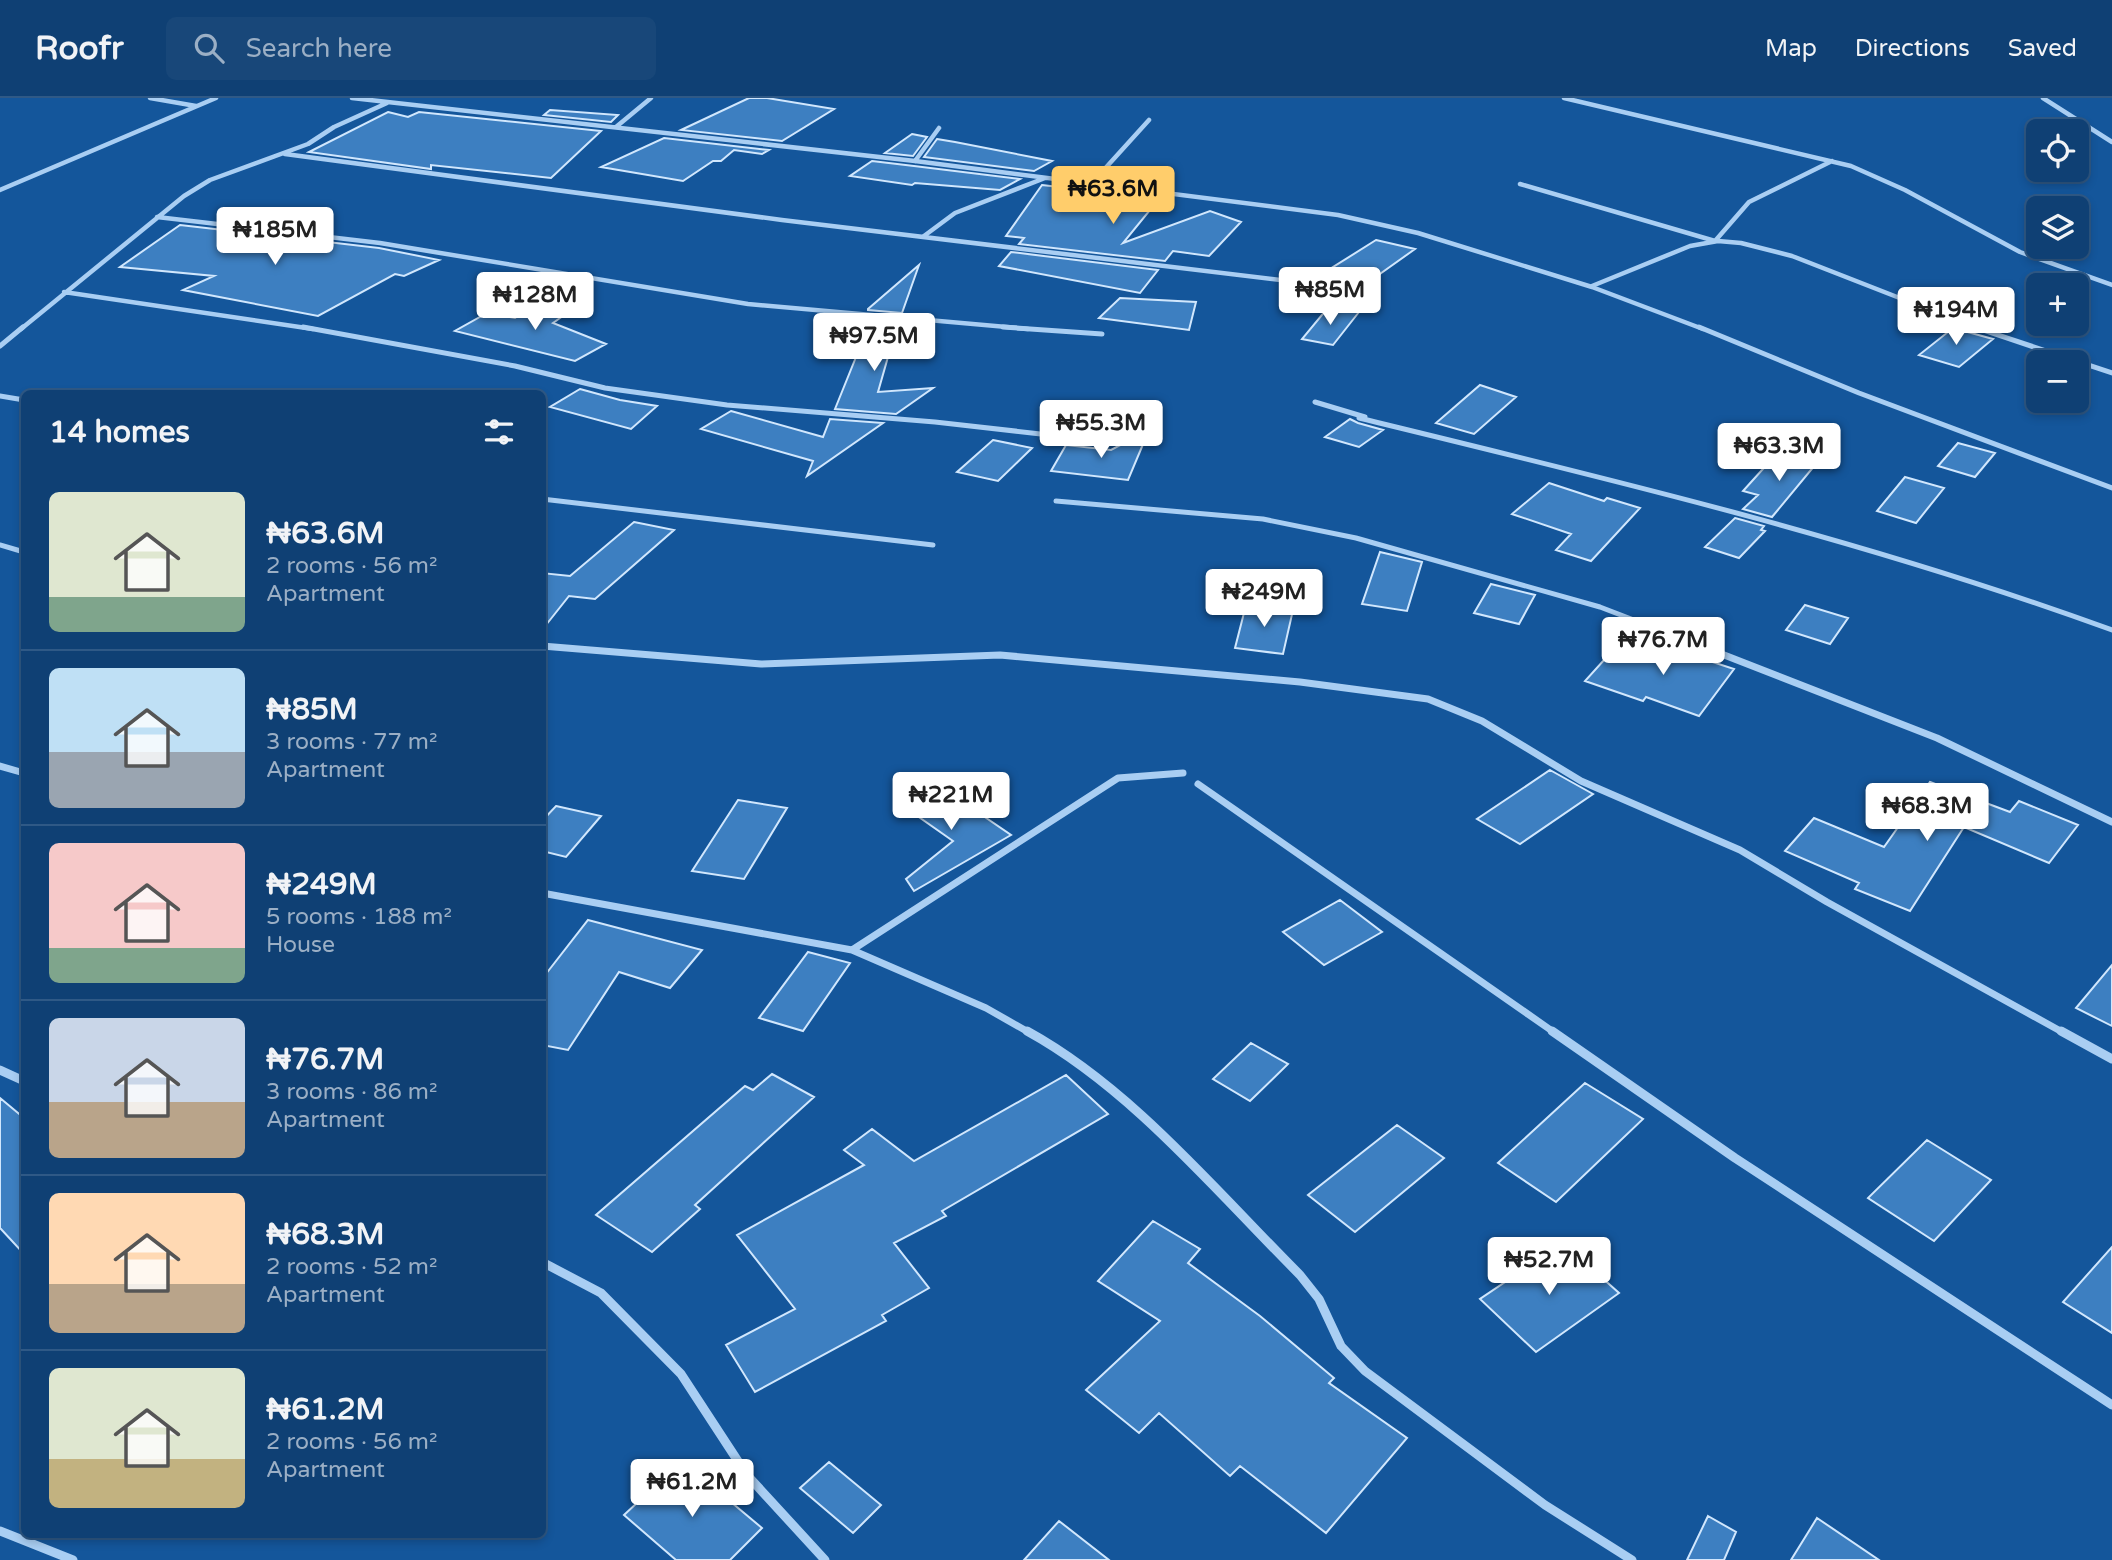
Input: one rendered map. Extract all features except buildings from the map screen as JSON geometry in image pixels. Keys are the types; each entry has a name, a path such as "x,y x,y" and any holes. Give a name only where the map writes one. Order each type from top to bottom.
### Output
{"street":[{"path":"150,98 197,106"},
{"path":"0,190 216,98"},
{"path":"352,98 915,161 1338,215 1418,233 1592,286 1736,341 1858,393 2112,488"},
{"path":"0,346 157,217 210,180 285,154 389,102 408,98"},
{"path":"616,127 651,98"},
{"path":"1564,98 1832,161 1889,180 1991,238 2040,261 2112,285"},
{"path":"2043,98 2112,142"},
{"path":"1091,184 1149,120"},
{"path":"915,161 939,128"},
{"path":"285,154 756,217 1314,284"},
{"path":"1592,286 1715,241 1749,202 1832,161"},
{"path":"923,236 955,213 1045,178"},
{"path":"1520,184 1715,241 1740,244 1795,259 1916,307 2112,373"},
{"path":"157,217 241,222 316,232 750,304 1102,334"},
{"path":"64,292 254,318 514,366 605,388 727,405 935,422 1103,441"},
{"path":"0,396 21,400"},
{"path":"1315,402 1409,431"},
{"path":"1359,418 1805,529 2032,600 2112,630"},
{"path":"546,499 933,545"},
{"path":"1056,501 1263,519 1356,538 1600,607 1937,737 2112,822"},
{"path":"0,545 21,551"},
{"path":"546,646 761,664 999,654 1300,681 1428,699 1482,721 1581,781 1740,850 1827,902 2112,1059"},
{"path":"0,766 21,773"},
{"path":"852,950 1118,778 1183,773"},
{"path":"1198,784 1735,1158 2112,1405"},
{"path":"546,894 852,950 986,1008 1062,1050 1109,1086 1300,1275 1319,1299 1342,1346 1365,1371 1545,1505 1632,1560"},
{"path":"0,1070 21,1080"},
{"path":"546,1264 601,1293 681,1374 747,1475 825,1560"},
{"path":"0,1531 73,1560"}]}
